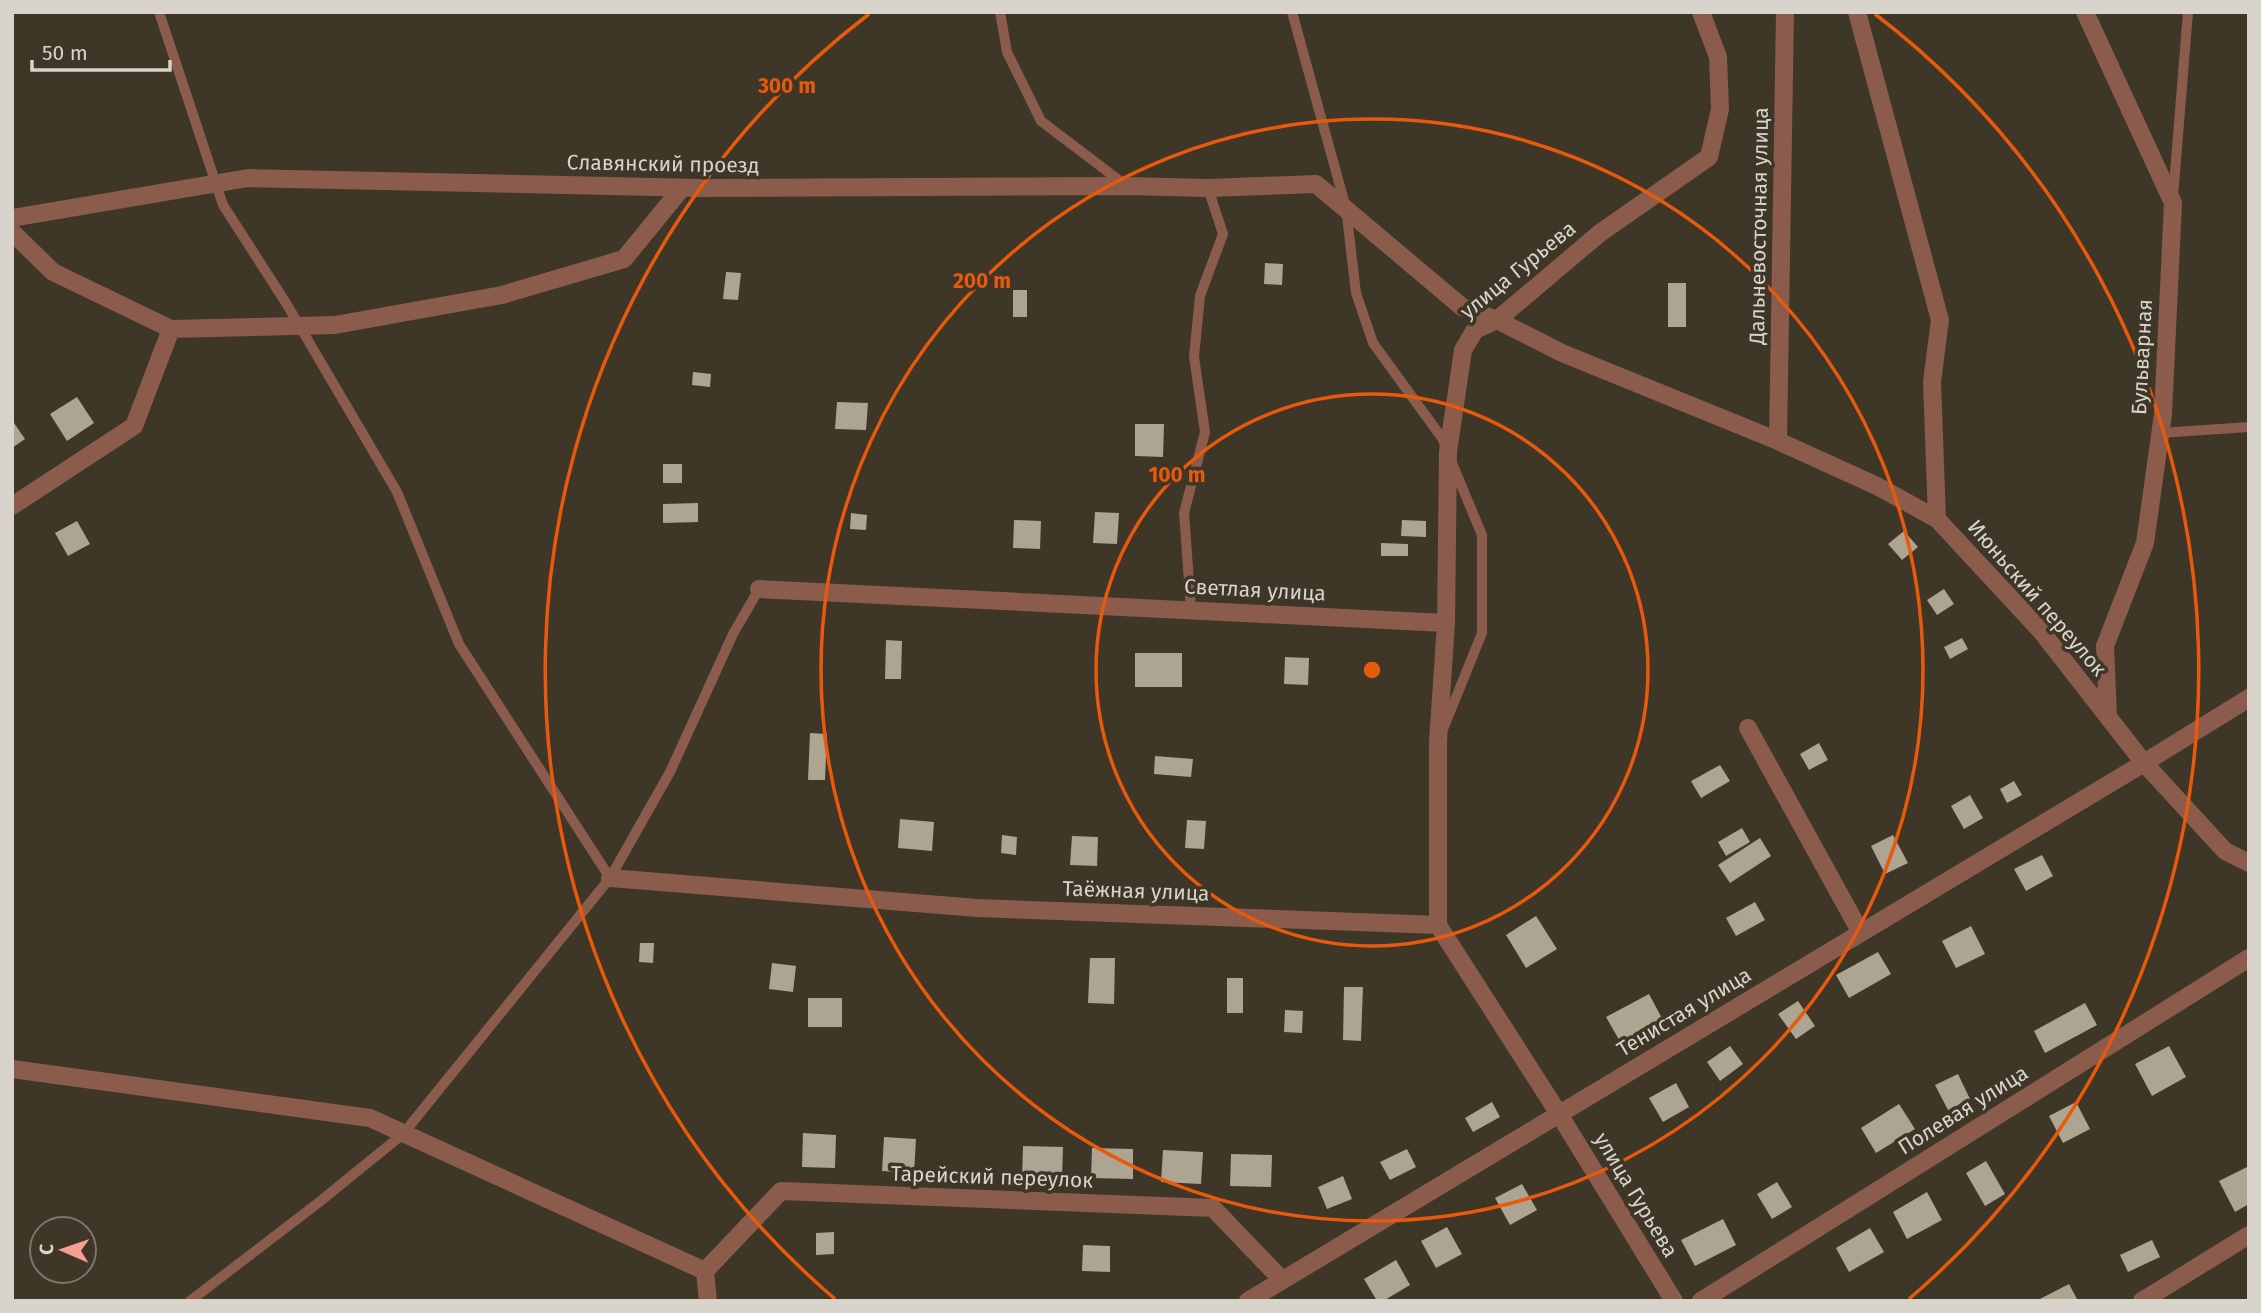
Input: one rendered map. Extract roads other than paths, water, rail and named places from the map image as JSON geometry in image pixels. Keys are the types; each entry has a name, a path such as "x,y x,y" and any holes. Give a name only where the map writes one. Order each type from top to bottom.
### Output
{"street":[{"name":"улица Гурьева","path":"1446,623 1448,452 1463,349 1475,330 1497,320 1600,233 1709,157 1720,109 1718,57 1701,12"},
{"name":"Дальневосточная улица","path":"1778,440 1785,12"},
{"path":"1857,12 1940,320 1932,382 1937,519"},
{"name":"Бульварная","path":"2085,12 2173,203 2160,433 2145,543 2105,646 2108,716"},
{"name":"Славянский проезд","path":"12,219 248,178 682,188 1208,188 1317,184"},
{"name":"Июньский переулок","path":"1317,184 1462,307 1497,320 1562,353 1778,440 1877,485 1937,519 2040,631 2144,763 2225,851 2249,863"},
{"path":"12,232 53,272 171,329 335,326 502,295 624,259 682,188"},
{"path":"12,506 134,426 171,329"},
{"name":"Светлая улица","path":"759,589 1446,623"},
{"path":"1446,623 1438,741 1438,925 1559,1114"},
{"name":"Тенистая улица","path":"1248,1301 2249,698"},
{"path":"1748,728 1861,933"},
{"name":"Таёжная улица","path":"610,878 977,908 1438,925"},
{"name":"Полевая улица","path":"1701,1301 2249,958"},
{"path":"12,1069 370,1118 705,1270 708,1301"},
{"name":"улица Гурьева","path":"1559,1114 1674,1301"},
{"name":"Тарейский переулок","path":"705,1270 780,1191 1213,1208 1281,1279"},
{"path":"2142,1301 2249,1235"}],"lane":[{"path":"159,12 223,205 300,326 397,492 459,644 610,878"},
{"path":"992,12 1003,29"},
{"path":"1000,12 1007,52 1041,121 1126,186"},
{"path":"1292,12 1346,208 1356,293 1373,343 1442,438 1482,535 1482,633 1438,741"},
{"path":"2173,203 2188,12"},
{"path":"1191,609 1184,513 1205,432 1194,357 1200,296 1223,234 1208,188"},
{"path":"2160,433 2249,427"},
{"path":"190,1301 318,1203 402,1134 610,878 670,772 733,634 759,589"}]}
